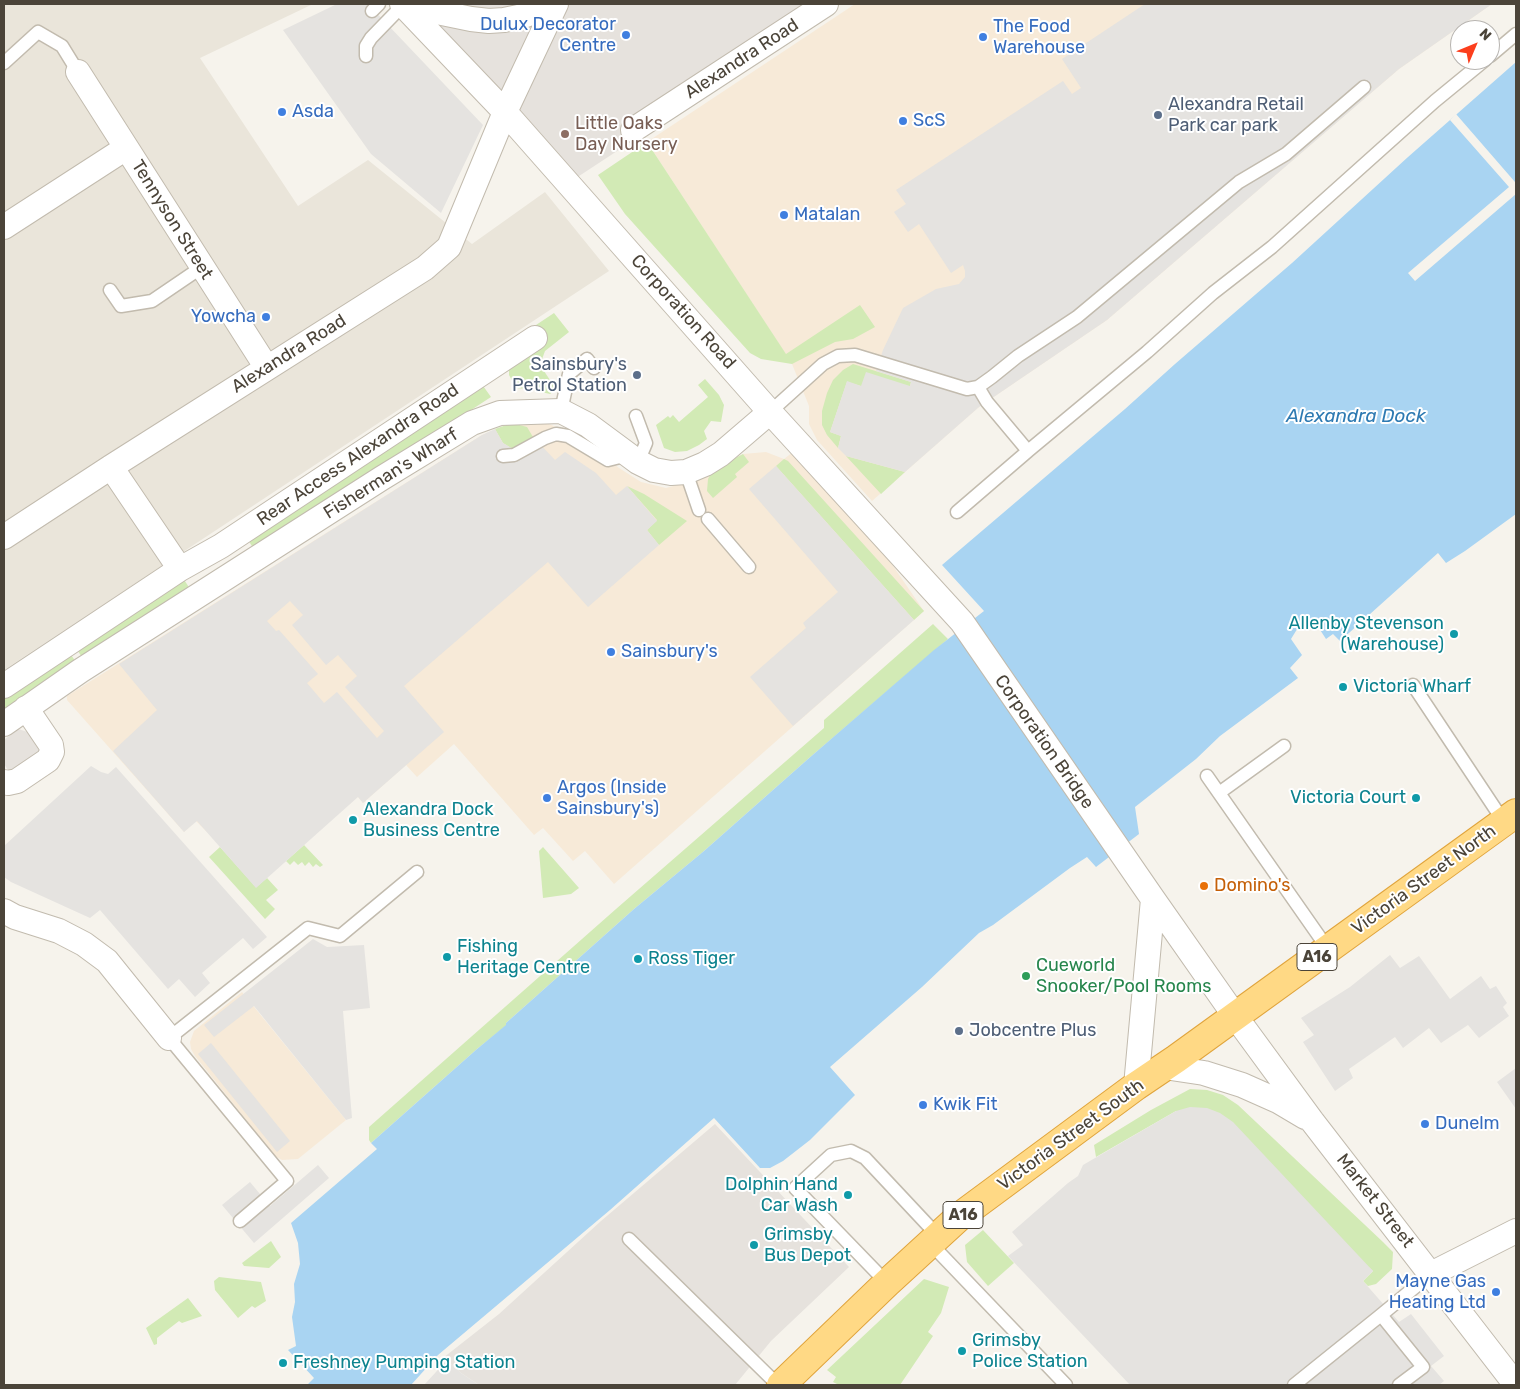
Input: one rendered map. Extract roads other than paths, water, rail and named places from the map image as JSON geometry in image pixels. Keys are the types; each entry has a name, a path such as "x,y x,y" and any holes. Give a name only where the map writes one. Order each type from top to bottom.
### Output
{"highway":[{"name":"Victoria Street North","path":"1235,1016 1510,818"},
{"name":"Victoria Street South","path":"780,1385 959,1217 1136,1086 1235,1016"}],"street":[{"path":"403,4 471,19 489,21 523,16 548,4"},
{"name":"Corporation Road","path":"403,4 504,112 770,412 962,622"},
{"name":"Alexandra Road","path":"4,537 425,268 449,247 504,112 556,4"},
{"name":"Alexandra Road","path":"633,130 826,4"},
{"name":"Tennyson Street","path":"78,72 267,368"},
{"path":"4,227 126,148"},
{"name":"Rear Access Alexandra Road","path":"4,686 180,569 221,546 535,338"},
{"name":"Fisherman's Wharf","path":"4,724 80,671 358,493 472,423 500,413 561,412 588,424 633,459 654,470 671,473 686,472 722,454 770,412"},
{"path":"111,467 180,569"},
{"name":"Corporation Bridge","path":"962,622 1153,899"},
{"path":"4,782 8,784 17,781 48,760 52,752 51,745 26,708"},
{"path":"1136,1086 1153,899"},
{"name":"Market Street","path":"1153,899 1312,1122 1516,1385"},
{"path":"4,911 15,917 59,931 84,944 107,961 169,1038"},
{"path":"1164,1067 1204,1073 1242,1085 1278,1101 1312,1122"},
{"path":"1431,1274 1516,1231"}],"lane":[{"path":"366,56 366,46 371,38 403,4"},
{"path":"4,63 38,32 62,46 78,72"},
{"path":"1500,48 1516,34"},
{"path":"957,512 1147,352 1213,293 1272,247 1435,101 1473,70"},
{"path":"770,412 824,364 838,356 855,354 967,389 978,387 1018,356 1077,317 1239,182 1286,154 1364,87"},
{"path":"110,290 120,306 152,301 202,267"},
{"path":"561,412 569,374 587,359 594,368"},
{"path":"978,387 987,402 1028,451"},
{"path":"503,456 514,455 556,434 568,436 608,460 633,459 646,443 636,416"},
{"path":"686,472 703,514 749,567"},
{"path":"1412,686 1510,818"},
{"path":"1219,793 1284,746"},
{"path":"1207,776 1328,949"},
{"path":"240,1221 287,1181 169,1038 308,928 340,936 416,872"},
{"path":"887,1283 795,1188 830,1155 851,1152 865,1158 935,1240 1066,1385"},
{"path":"629,1239 780,1385"},
{"path":"1294,1385 1431,1274"},
{"path":"1381,1315 1423,1366 1399,1385"}],"water":[{"name":"Alexandra Dock","path":"1516,62 1516,514 1446,563 1438,553 1340,641 1333,634 1326,639 1313,619 1299,626 1291,639 1302,655 1290,668 1298,678 1220,736 1196,759 1135,807 1139,834 1096,867 1087,857 993,925 979,933 922,987 830,1067 855,1095 810,1140 783,1161 770,1168 760,1168 714,1118 610,1210 438,1355 411,1385 307,1385 314,1378 288,1350 296,1346 292,1317 295,1302 294,1284 300,1264 298,1243 291,1223 377,1149 371,1143 506,1025 634,909 704,851 934,650 984,611 942,565 1292,263"}],"place":[{"name":"Dulux Decorator Centre","path":"626,35"},
{"name":"The Food Warehouse","path":"983,37"},
{"name":"Asda","path":"282,112"},
{"name":"Alexandra Retail Park car park","path":"1158,115"},
{"name":"ScS","path":"903,121"},
{"name":"Little Oaks Day Nursery","path":"565,134"},
{"name":"Matalan","path":"784,215"},
{"name":"Yowcha","path":"266,317"},
{"name":"Sainsbury's Petrol Station","path":"637,375"},
{"name":"Allenby Stevenson (Warehouse)","path":"1454,634"},
{"name":"Sainsbury's","path":"611,652"},
{"name":"Victoria Wharf","path":"1343,687"},
{"name":"Argos (Inside Sainsbury's)","path":"547,798"},
{"name":"Victoria Court","path":"1416,798"},
{"name":"Alexandra Dock Business Centre","path":"353,820"},
{"name":"Domino's","path":"1204,886"},
{"name":"Fishing Heritage Centre","path":"447,957"},
{"name":"Ross Tiger","path":"638,959"},
{"name":"Cueworld Snooker/Pool Rooms","path":"1026,976"},
{"name":"Jobcentre Plus","path":"959,1031"},
{"name":"Kwik Fit","path":"923,1105"},
{"name":"Dunelm","path":"1425,1124"},
{"name":"Dolphin Hand Car Wash","path":"848,1195"},
{"name":"Grimsby Bus Depot","path":"754,1245"},
{"name":"Mayne Gas Heating Ltd","path":"1496,1292"},
{"name":"Grimsby Police Station","path":"962,1351"},
{"name":"Freshney Pumping Station","path":"283,1363"}]}
